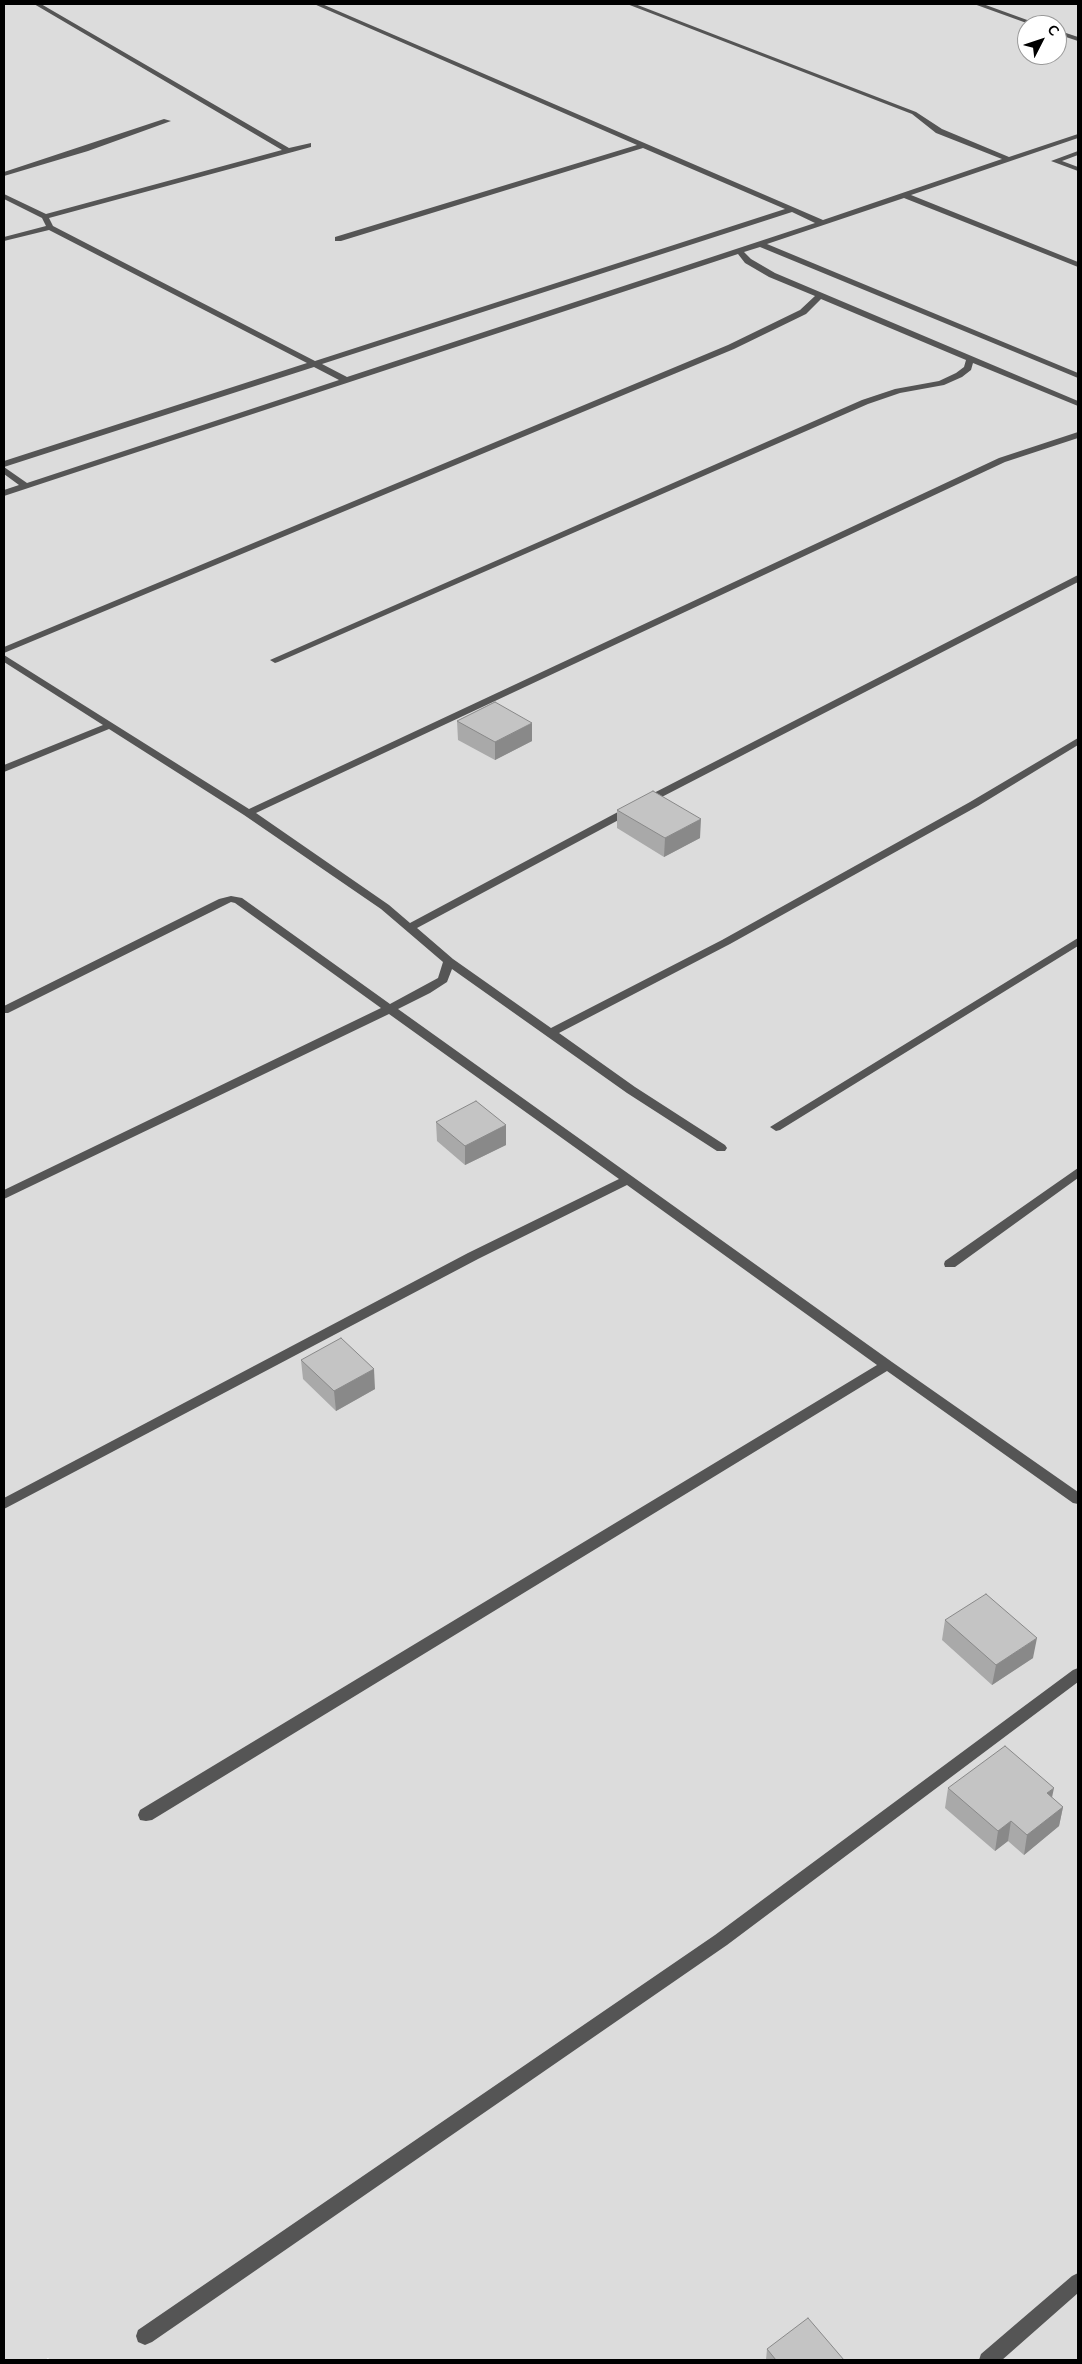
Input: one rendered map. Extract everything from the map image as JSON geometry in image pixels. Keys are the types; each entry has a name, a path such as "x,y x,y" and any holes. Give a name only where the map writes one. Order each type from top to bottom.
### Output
{"street":[{"path":"37,4 288,150"},
{"path":"317,4 823,223"},
{"path":"630,4 914,113 939,130 1008,159"},
{"path":"977,4 1017,18"},
{"path":"4,174 167,121"},
{"path":"4,493 348,381 479,335 739,251 1078,136"},
{"path":"45,218 308,145"},
{"path":"338,240 642,146"},
{"path":"1078,153 1055,161 1078,169"},
{"path":"904,195 1078,265"},
{"path":"4,196 45,218 50,228 348,381"},
{"path":"4,464 791,210"},
{"path":"4,239 50,228"},
{"path":"760,244 1078,376"},
{"path":"739,251 748,262 772,274 1078,404"},
{"path":"4,650 731,347 803,312 814,303 820,294"},
{"path":"275,660 865,402 898,391 940,383 959,375 968,368 970,358"},
{"path":"248,813 1002,460 1078,435"},
{"path":"4,470 26,486"},
{"path":"410,928 650,799 1078,578"},
{"path":"4,658 248,813 385,907 449,962 631,1090 721,1148"},
{"path":"4,769 109,726"},
{"path":"550,1033 726,942 974,804 1078,741"},
{"path":"4,1010 223,901 238,900 887,1365 1078,1499"},
{"path":"776,1127 1078,940"},
{"path":"4,1195 392,1009 443,980 449,962"},
{"path":"950,1264 1078,1172"},
{"path":"4,1504 473,1256 629,1179"},
{"path":"146,1816 887,1365"},
{"path":"145,2336 721,1940 1078,1674"},
{"path":"988,2360 1078,2282"}],"shaded area":[{"path":"4,4 1078,4 1078,2360 50,2360 48,2358 45,2360 4,2360"}],"building":[{"path":"495,702 532,723 495,742 457,721"},
{"path":"653,791 701,819 665,838 617,810"},
{"path":"476,1101 506,1125 465,1146 436,1122"},
{"path":"341,1338 374,1369 334,1391 301,1360"},
{"path":"986,1594 1037,1638 996,1665 945,1620"},
{"path":"1005,1746 1054,1788 1047,1793 1063,1807 1027,1835 1011,1821 998,1831 948,1788"},
{"path":"808,2318 844,2360 776,2360 767,2349"}]}
